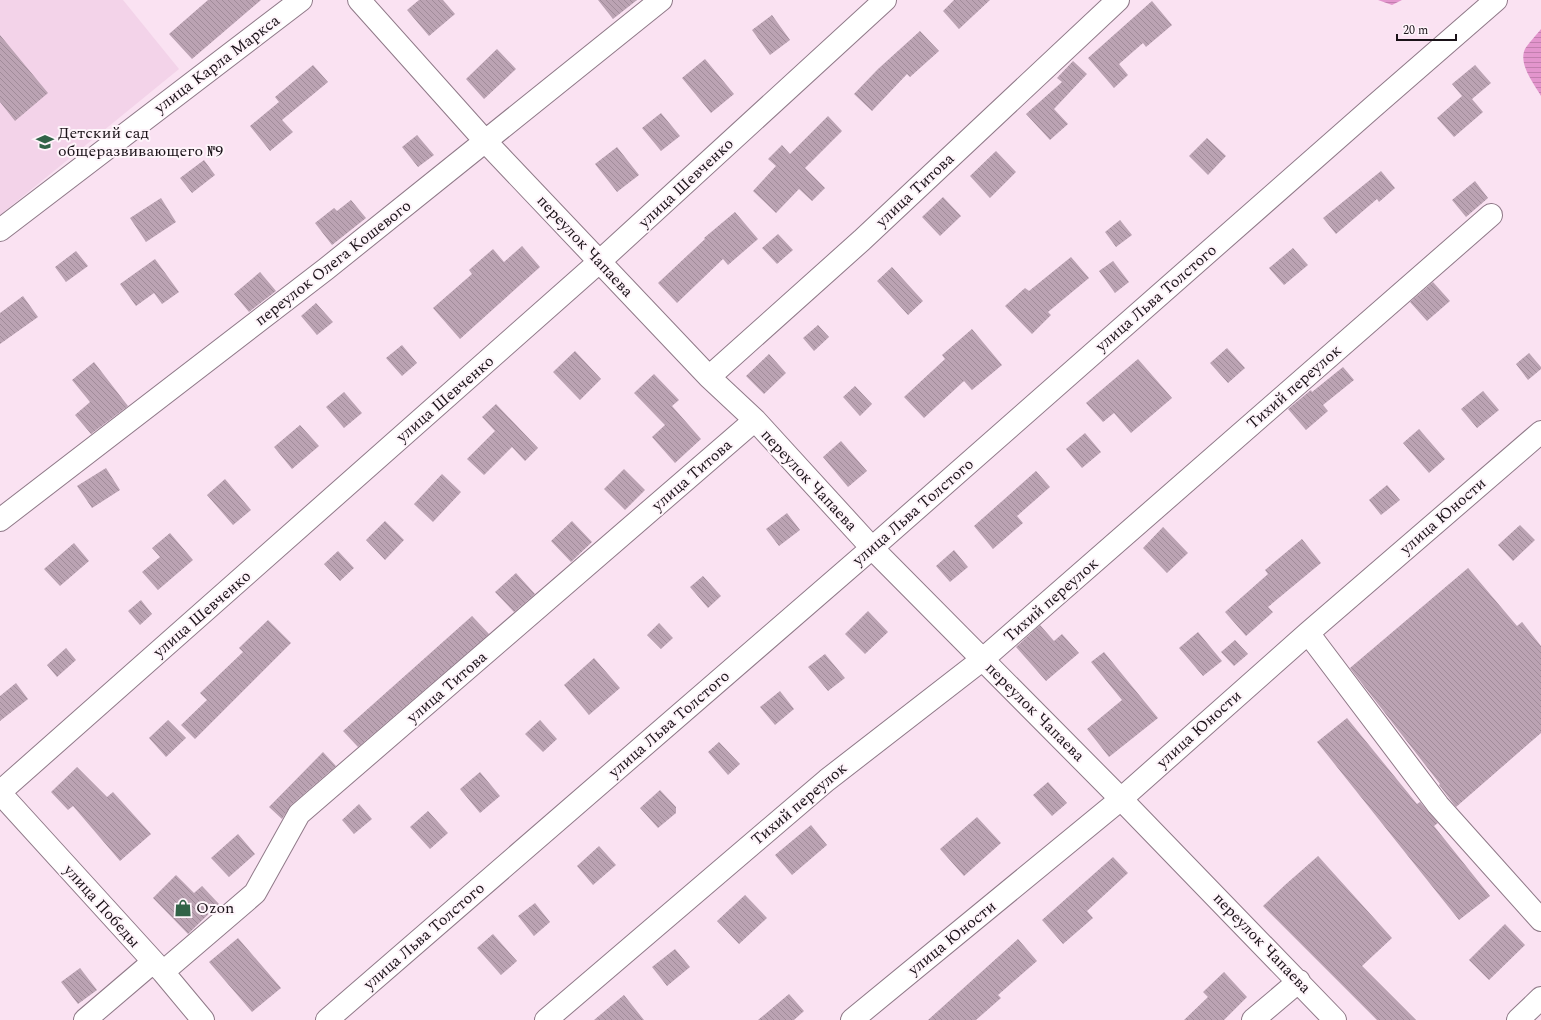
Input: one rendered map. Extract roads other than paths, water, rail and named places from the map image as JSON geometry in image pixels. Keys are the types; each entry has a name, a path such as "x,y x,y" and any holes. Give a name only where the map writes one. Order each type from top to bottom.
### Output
{"street":[{"name":"улица Карла Маркса","path":"0,230 301,0"},
{"name":"переулок Чапаева","path":"359,0 486,142 709,377 755,420 872,548 1121,799 1299,981 1335,1020"},
{"name":"переулок Олега Кошевого","path":"0,520 326,269 662,0"},
{"name":"улица Шевченко","path":"0,793 600,262 885,0"},
{"name":"улица Титова","path":"709,377 862,240 1118,0"},
{"name":"улица Льва Толстого","path":"327,1020 872,548 1496,0"},
{"name":"Тихий переулок","path":"546,1020 827,780 983,659 1491,215"},
{"name":"улица Титова","path":"85,1020 158,967 255,893 299,814 755,420"},
{"name":"улица Юности","path":"852,1020 1121,799 1308,633 1541,432"},
{"path":"1308,633 1438,805 1541,920"},
{"name":"улица Победы","path":"0,793 158,967 203,1020"},
{"path":"1253,1020 1299,981"},
{"path":"1518,1020 1541,998"}],"place":[{"name":"Детский сад общеразвивающего №9","path":"45,142"},
{"name":"Ozon","path":"183,908"}]}
